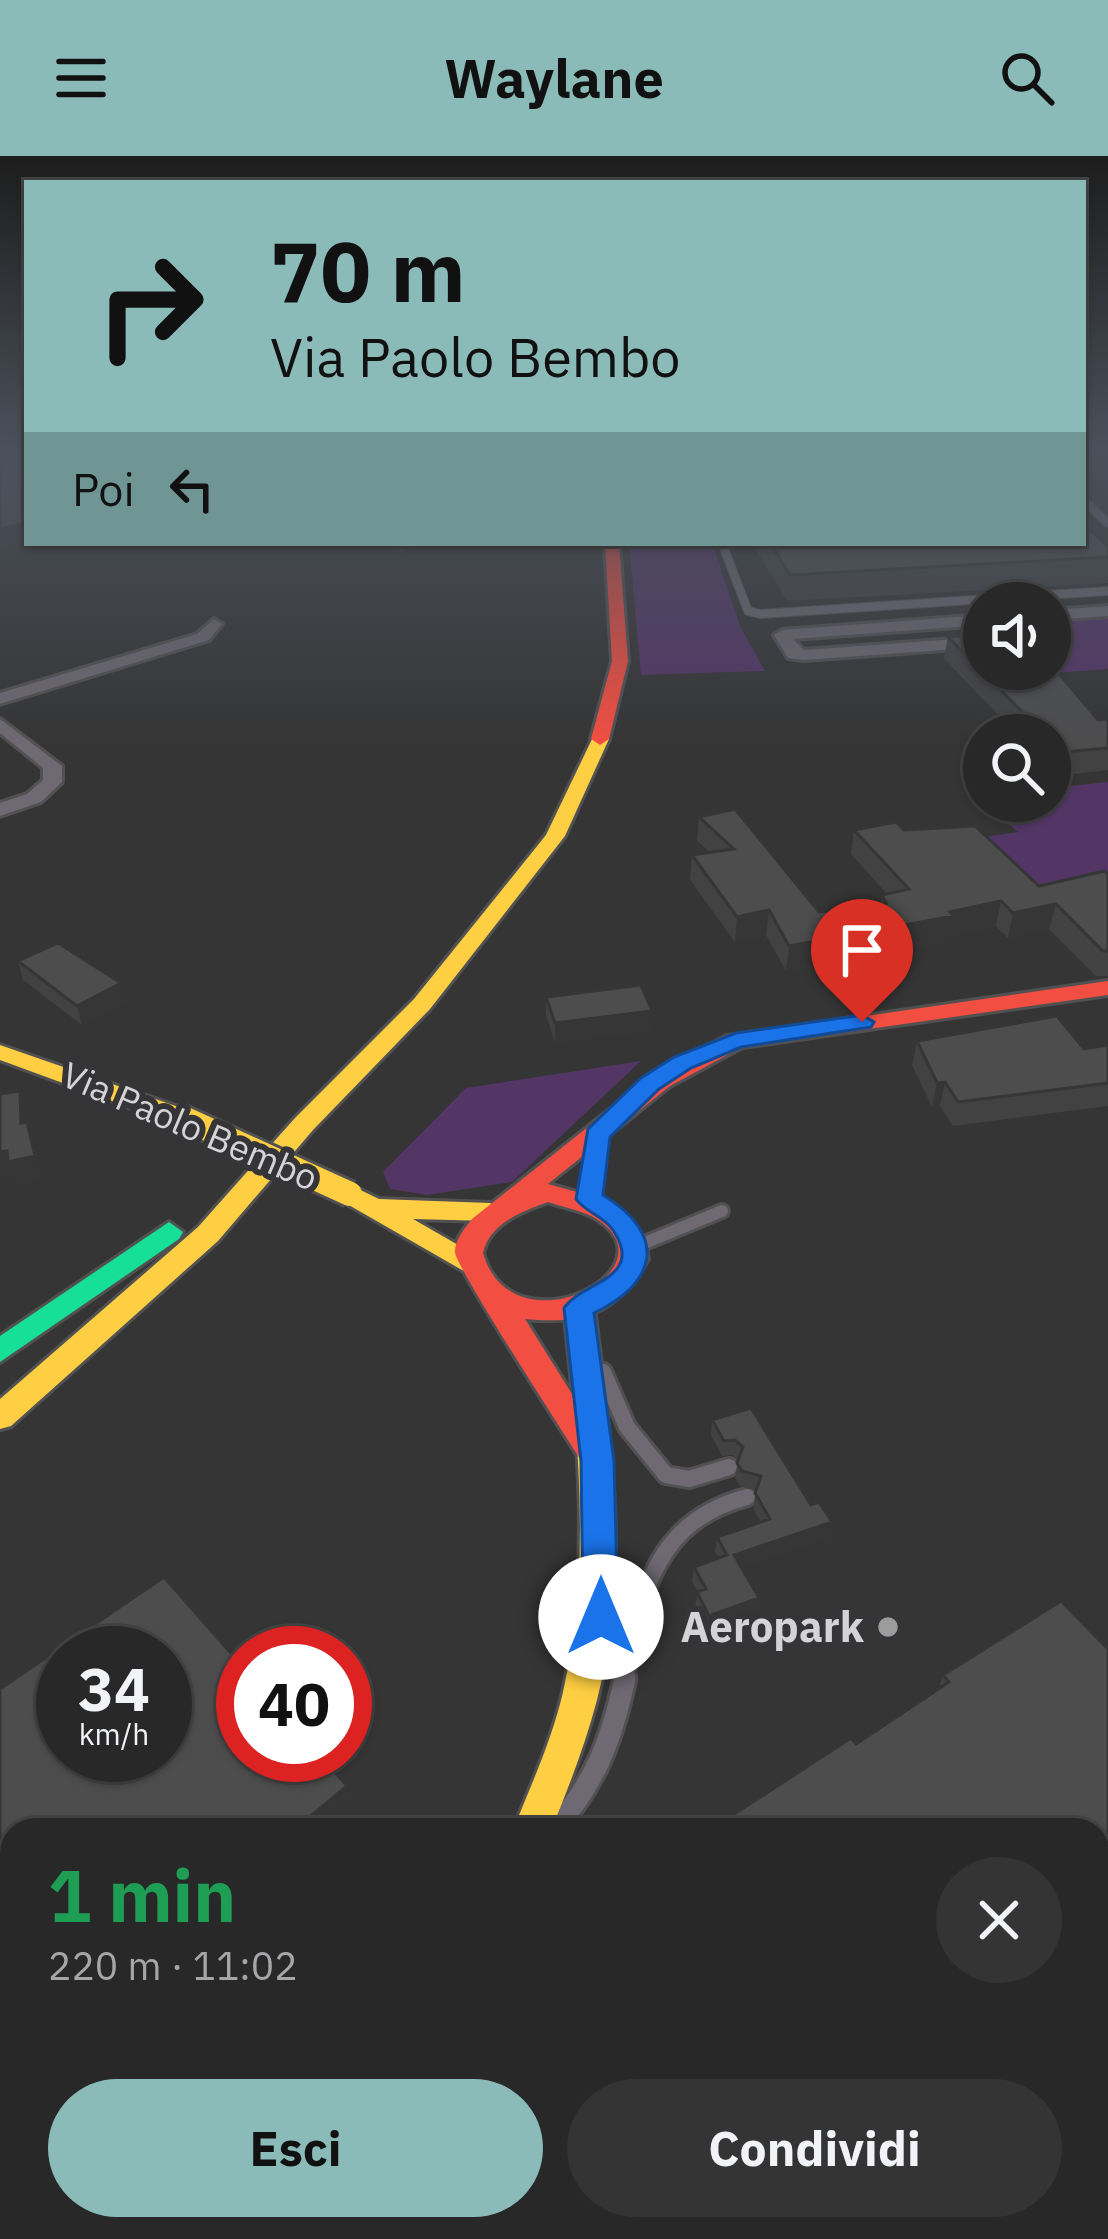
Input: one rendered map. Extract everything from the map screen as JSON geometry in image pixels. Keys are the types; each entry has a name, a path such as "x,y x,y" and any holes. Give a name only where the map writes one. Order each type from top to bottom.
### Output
{"main road":[{"path":"0,1417 208,1234 304,1124 422,1004 555,836 600,741 620,661 612,549"},
{"path":"469,1264 468,1245 499,1207 597,1135 650,1084 682,1063 736,1041 1108,988"},
{"name":"Via Paolo Bembo","path":"0,1052 182,1117 350,1194 469,1264 494,1295 598,1461"},
{"path":"0,1351 210,1202 304,1124"},
{"path":"494,1295 534,1310 579,1308 616,1290 634,1262 635,1246 621,1219 589,1199 597,1135"},
{"name":"Via Paolo Bembo","path":"377,1208 499,1207 548,1193 589,1199"},
{"path":"538,1818 579,1719 601,1617 598,1461 579,1308"}],"street":[{"path":"1071,614 1108,611"},
{"path":"963,621 782,634 794,654 804,655 963,644"},
{"path":"0,699 203,637 214,624"},
{"path":"0,724 53,766 52,782 34,798 0,810"}],"lane":[{"path":"724,549 748,611 760,614 1108,591"},
{"path":"635,1246 722,1211"},
{"path":"579,1308 614,1401 652,1462 666,1475 689,1479 729,1468"},
{"path":"567,1818 583,1805 619,1717 638,1605 656,1560 702,1512 747,1497"}],"shaded area":[{"path":"630,549 714,549 740,626 765,671 641,675"},
{"path":"1108,617 1108,669 1071,672 1071,619"},
{"path":"1108,782 1108,874 1019,898 905,849 1018,832 1007,822 1071,822 1071,786"},
{"path":"641,1061 512,1182 427,1195 390,1189 383,1172 466,1088"}],"building":[{"path":"774,549 1108,549 1108,557 790,575"},
{"path":"963,636 963,652 948,637"},
{"path":"1071,688 1098,720 1108,719 1108,748 1071,751 1071,714 1024,714 1000,690"},
{"path":"735,809 819,912 886,903 882,895 909,889 854,830 896,822 904,830 975,826 1039,886 1105,871 1108,951 1056,904 1013,913 1001,901 950,912 954,916 789,946 769,910 737,917 692,855 734,849 699,817"},
{"path":"58,943 121,983 77,1006 18,961"},
{"path":"641,985 652,1011 555,1023 546,997"},
{"path":"1057,1016 1084,1049 1108,1045 1108,1083 958,1102 945,1082 937,1083 917,1041"},
{"path":"20,1091 21,1123 27,1122 35,1156 8,1162 7,1151 0,1152 0,1094"},
{"path":"751,1408 811,1505 819,1502 832,1522 734,1555 759,1598 709,1616 697,1592 706,1589 694,1567 727,1555 717,1537 770,1519 755,1493 761,1476 742,1471 737,1463 743,1447 735,1440 724,1441 712,1420"},
{"path":"164,1577 216,1636 216,1782 344,1782 347,1786 308,1818 0,1818 0,1689 36,1664 36,1782 192,1782 192,1626 92,1626"},
{"path":"1061,1601 1108,1649 1108,1818 728,1818 851,1738 856,1744 949,1682 943,1675"}],"traffic: fast":[{"path":"0,1351 169,1232"}],"traffic: slow":[{"path":"0,1417 208,1234 304,1124 422,1004 555,836 600,739"},
{"path":"0,1052 181,1117"},
{"path":"181,1117 350,1194"},
{"path":"350,1194 469,1264"},
{"path":"381,1208 490,1212"},
{"path":"537,1818 580,1697 598,1573 594,1448 579,1308"}],"traffic: jam":[{"path":"600,739 620,661 612,549"},
{"path":"508,1202 661,1081 736,1041 1108,988"},
{"path":"548,1193 602,1210 629,1233 633,1259 620,1283 594,1302 560,1312 523,1309 488,1288 473,1270 469,1253 472,1238 496,1214 548,1193"},
{"path":"494,1295 593,1453"}],"place":[{"name":"Aeropark","path":"888,1627"}],"route":[{"path":"601,1617 598,1461 579,1308 616,1290 628,1277 635,1246 621,1219 589,1199 589,1168 597,1135 650,1084 682,1063 736,1041 862,1022"}]}
